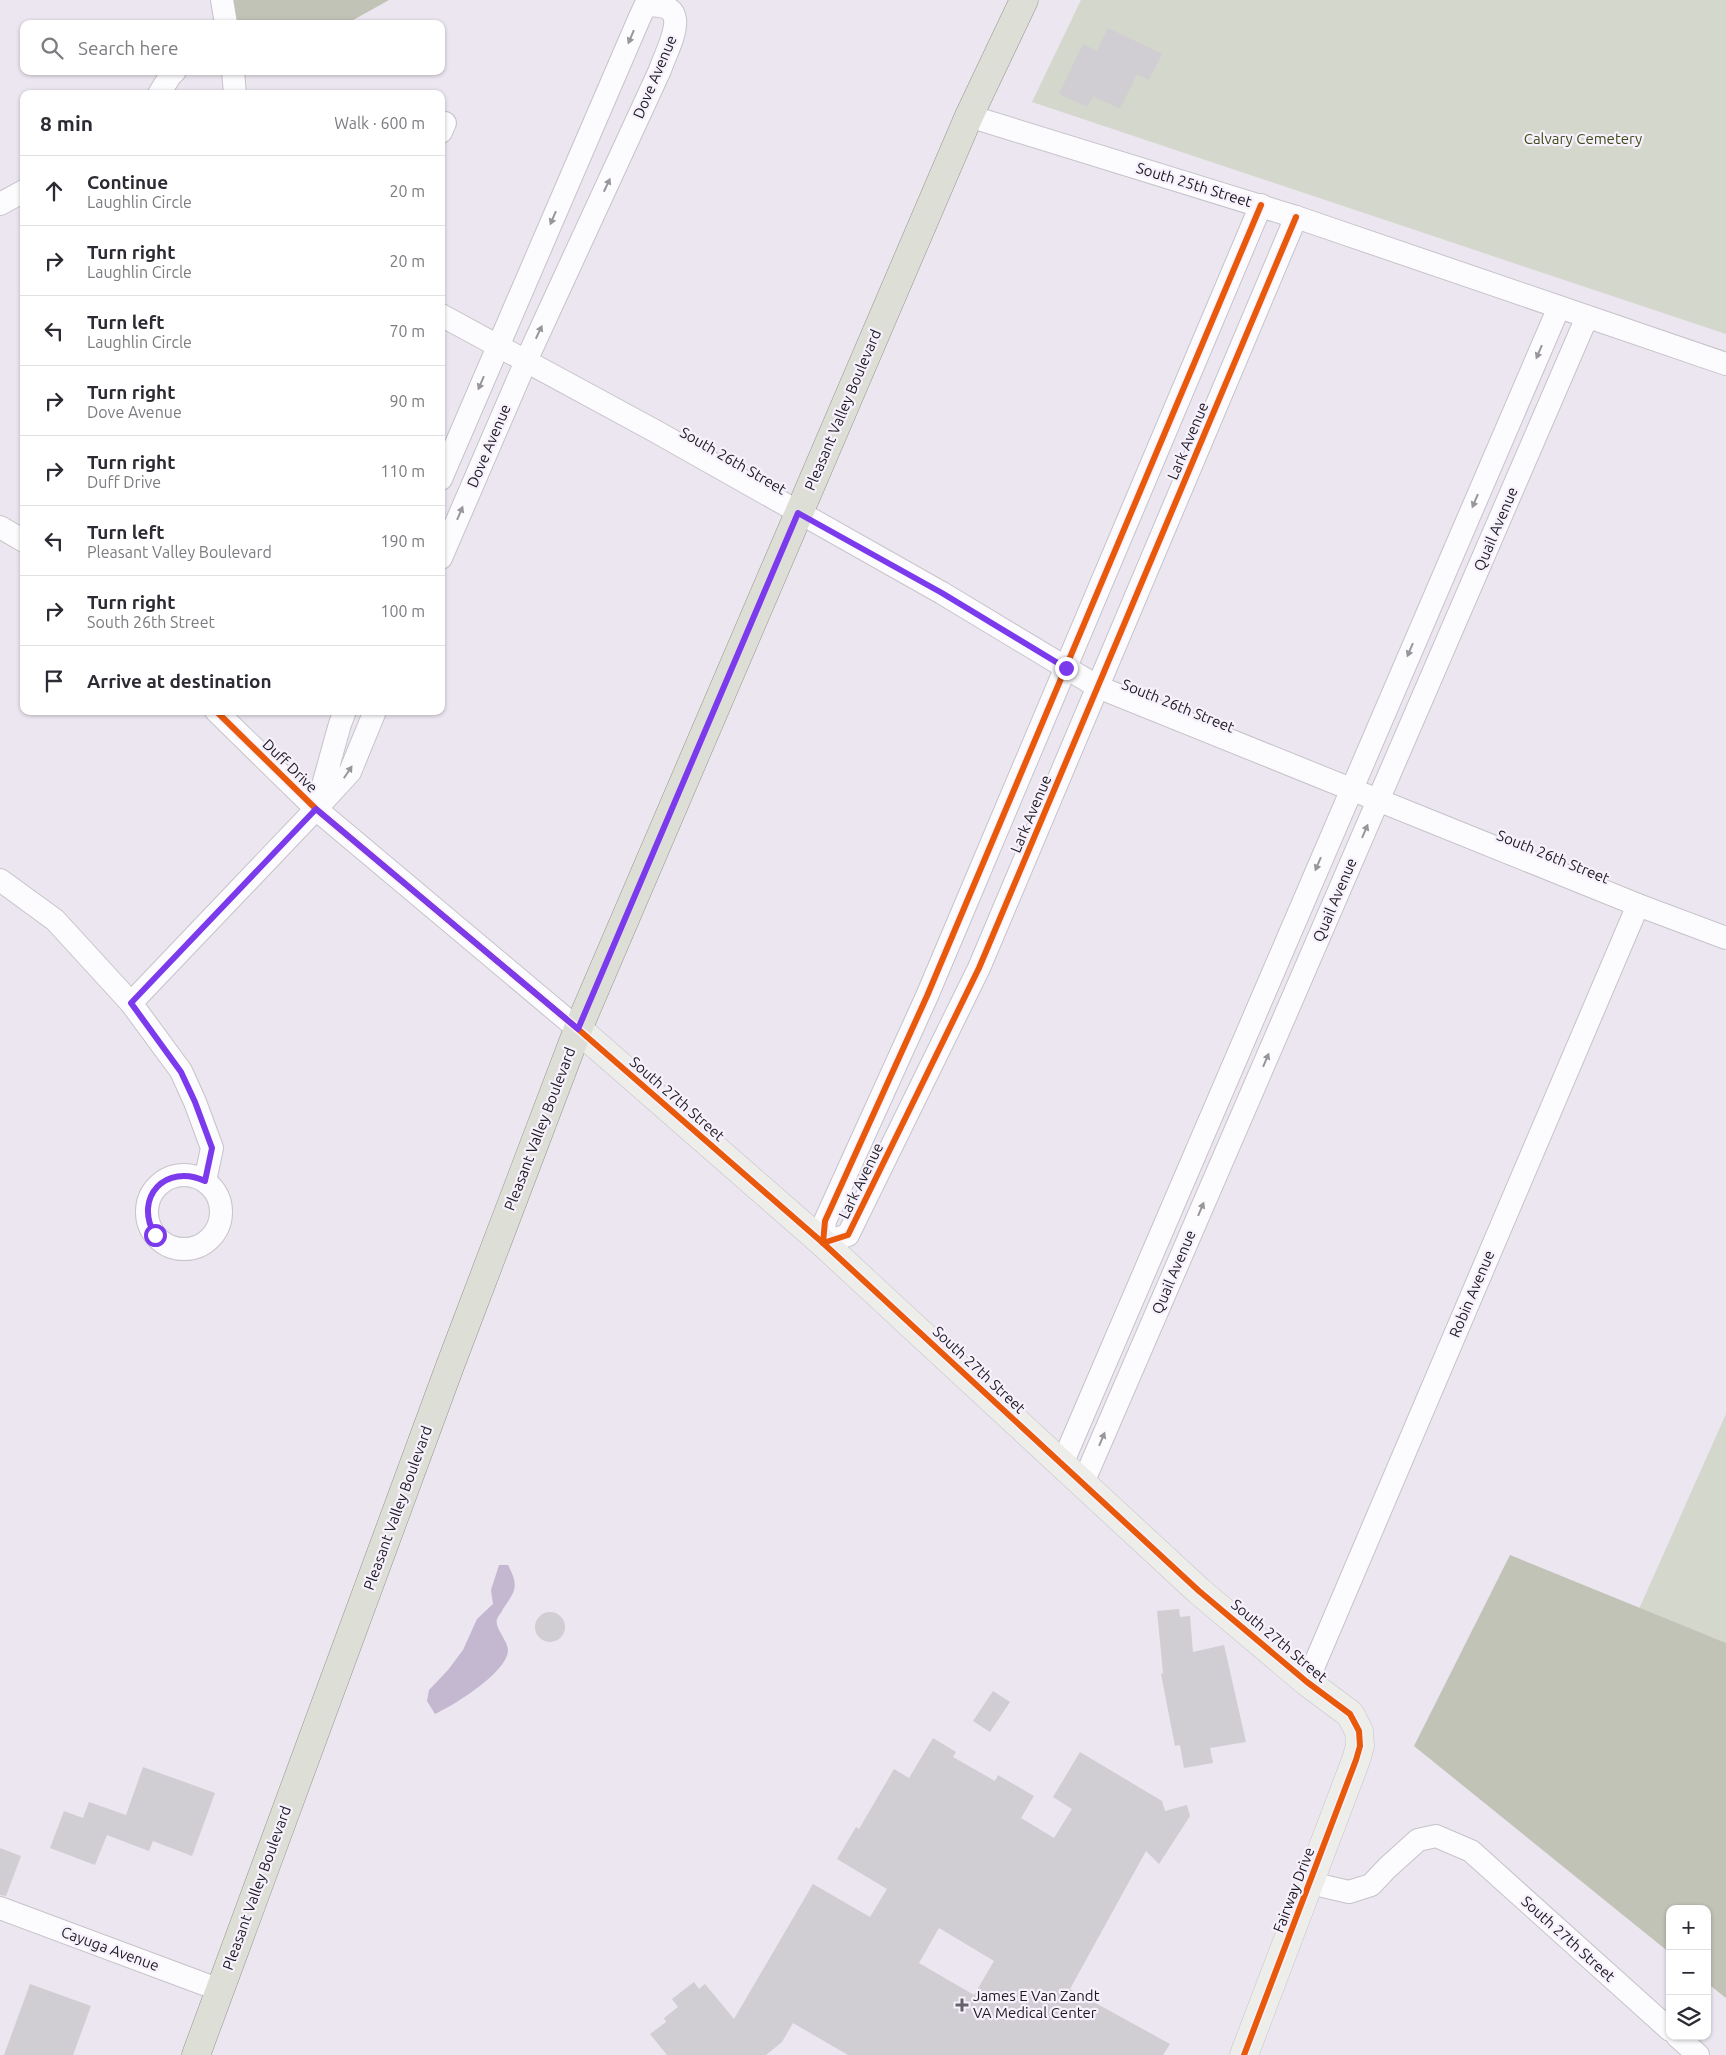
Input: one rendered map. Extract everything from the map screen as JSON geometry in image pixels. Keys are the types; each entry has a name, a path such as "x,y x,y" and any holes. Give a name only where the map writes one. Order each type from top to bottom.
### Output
{"main road":[{"name":"Pleasant Valley Boulevard","path":"196,2055 450,1366 578,1029 969,116 1024,0"}],"street":[{"path":"222,0 225,20"},
{"name":"Dove Avenue","path":"445,470 645,6 660,4 672,10 676,17 674,30 660,70 526,361 445,549"},
{"path":"161,90 171,75"},
{"path":"233,75 234,90"},
{"name":"South 25th Street","path":"969,116 1296,217 1726,364"},
{"path":"0,204 20,192"},
{"name":"Lark Avenue","path":"1261,206 927,996 825,1220 823,1243 848,1235 979,968 1296,217"},
{"name":"Quail Avenue","path":"1062,1464 1559,307"},
{"name":"South 26th Street","path":"445,317 655,431 942,593 1098,687 1350,790 1638,905 1726,938"},
{"name":"Quail Avenue","path":"1083,1484 1588,317"},
{"path":"1514,411 1542,423"},
{"path":"0,527 20,539"},
{"path":"1431,603 1459,614"},
{"name":"Duff Drive","path":"220,715 316,809 578,1029"},
{"path":"316,809 343,715"},
{"path":"131,1003 350,772 374,715"},
{"path":"0,880 55,920 131,1003 181,1072 195,1102 212,1148 205,1181"},
{"name":"Robin Avenue","path":"1307,1682 1638,905"},
{"path":"1256,1010 1283,1020"},
{"name":"South 27th Street","path":"578,1029 823,1243 1200,1591 1307,1682 1350,1714 1358,1731"},
{"name":"Fairway Drive","path":"1244,2055 1356,1760 1360,1746 1358,1731"},
{"name":"South 27th Street","path":"1310,1883 1349,1892 1371,1886 1387,1868 1418,1840 1436,1836 1471,1851 1666,2026"},
{"name":"Cayuga Avenue","path":"0,1908 220,1990"},
{"path":"1681,2040 1698,2055"}],"green space":[{"name":"Calvary Cemetery","path":"1081,0 1726,0 1726,334 1032,102"},
{"path":"1726,1414 1726,1643 1639,1609"}],"shaded area":[{"path":"232,0 389,0 353,20 234,20"},
{"path":"1510,1555 1726,1643 1726,1998 1711,1986 1711,1905 1666,1905 1666,1950 1414,1746"},
{"path":"499,1565 508,1565 515,1583 511,1597 497,1622 508,1650 506,1659 490,1678 454,1704 435,1714 427,1701 429,1690 448,1670 463,1650 477,1619 493,1604 491,1590"}],"building":[{"path":"1108,28 1162,54 1149,80 1137,74 1120,109 1093,96 1087,107 1059,94 1083,44 1097,51"},
{"path":"1179,1609 1180,1617 1190,1616 1193,1652 1224,1645 1246,1742 1210,1748 1213,1763 1184,1768 1180,1745 1175,1746 1161,1674 1163,1673 1157,1611"},
{"path":"550,1612 556,1613 564,1621 564,1633 556,1641 550,1642 544,1641 536,1633 535,1627 536,1621 544,1613"},
{"path":"993,1691 1010,1702 990,1732 973,1721"},
{"path":"933,1738 956,1752 953,1757 995,1781 998,1775 1034,1796 1021,1818 1054,1838 1072,1809 1053,1797 1080,1752 1162,1801 1165,1811 1187,1805 1190,1816 1159,1864 1146,1851 1070,1989 1170,2044 1163,2055 848,2055 793,2023 782,2042 766,2055 667,2055 650,2034 666,2022 664,2018 678,2007 672,1999 694,1982 699,1989 705,1984 734,2019 813,1884 870,1917 887,1889 837,1859 856,1827 859,1829 894,1769 909,1778","holes":["939,1928 994,1961 974,1995 919,1963"]},
{"path":"143,1767 215,1793 192,1856 153,1841 149,1851 107,1835 95,1865 50,1848 64,1811 83,1818 89,1802 126,1815"},
{"path":"0,1848 21,1856 6,1896 0,1895"},
{"path":"30,1984 91,2006 73,2055 4,2055"}],"cycle path":[{"path":"1261,205 927,996 825,1221 823,1243 848,1235 979,968 1296,217"},
{"path":"220,715 316,809 578,1029 823,1243 1199,1591 1307,1682 1350,1714 1359,1731 1360,1746 1356,1760 1244,2055"}],"place":[{"name":"James E Van Zandt VA Medical Center","path":"962,2005"}],"route":[{"path":"155,1235 149,1225 147,1214 148,1202 153,1191 171,1177 194,1176 205,1181 212,1148 195,1102 181,1072 131,1003 316,809 578,1029 798,513 942,593 1066,668"}]}
